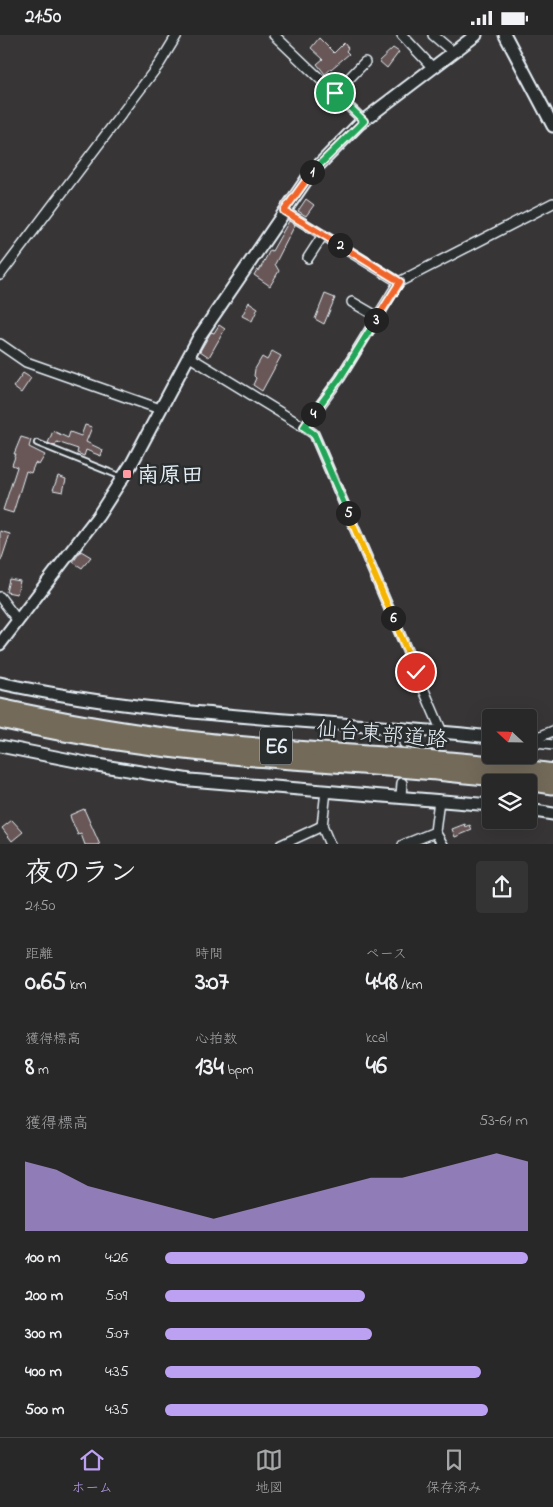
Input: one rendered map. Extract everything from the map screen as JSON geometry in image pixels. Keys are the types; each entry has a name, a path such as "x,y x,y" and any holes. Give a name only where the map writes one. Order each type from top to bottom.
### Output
{"highway":[{"name":"仙台東部道路","path":"0,707 107,728 180,738 460,761 553,772"},
{"name":"仙台東部道路","path":"0,720 95,739 178,751 457,773 553,786"}],"street":[{"path":"0,275 160,63 177,35"},
{"path":"274,35 364,121"},
{"path":"402,35 433,68"},
{"path":"433,35 453,52"},
{"path":"0,644 82,540 123,478 188,357 311,173 364,121 475,35"},
{"path":"505,35 553,126"},
{"path":"335,93 366,62"},
{"path":"304,427 340,378 400,282 553,203"},
{"path":"284,211 400,282"},
{"path":"308,258 323,235"},
{"path":"352,302 378,317"},
{"path":"0,344 26,362 160,409"},
{"path":"188,357 314,434 442,732"},
{"path":"0,597 18,621"},
{"path":"0,683 105,703 188,713 482,736"},
{"path":"404,743 405,729"},
{"path":"538,737 553,731"},
{"path":"538,742 553,745"},
{"path":"0,746 190,780 482,804"},
{"path":"401,796 402,783"},
{"path":"326,791 322,826 330,844"},
{"path":"438,800 435,832 442,844"},
{"path":"537,811 553,814"},
{"path":"282,844 322,826"},
{"path":"405,844 435,832"}],"lane":[{"path":"37,443 123,478"}],"building":[{"path":"319,38 334,53 344,43 348,48 346,51 349,54 325,74 317,64 323,59 311,48"},
{"path":"393,48 399,52 387,68 379,61"},
{"path":"306,199 314,205 306,216 298,211"},
{"path":"289,221 295,225 275,264 279,271 270,286 254,275 257,270 259,271 270,250 272,251"},
{"path":"325,294 335,298 324,324 315,319"},
{"path":"249,302 258,308 252,321 242,316"},
{"path":"219,325 225,329 209,357 200,351 211,332 214,333"},
{"path":"272,351 281,356 262,391 253,385 256,378 254,376 255,369 262,357 267,360"},
{"path":"23,373 31,378 21,393 13,387"},
{"path":"85,425 92,427 86,442 103,450 101,456 86,450 84,456 77,453 78,449 57,442 55,446 48,443 53,431 68,438 70,432 81,436"},
{"path":"21,437 31,440 29,447 45,455 39,465 35,463 31,473 26,471 13,513 3,510 17,467 12,465"},
{"path":"58,476 66,479 63,492 53,490"},
{"path":"0,531 10,534 1,561 0,561"},
{"path":"81,551 91,557 82,568 73,562"},
{"path":"9,579 20,581 17,594 6,592"},
{"path":"84,809 100,844 85,844 81,834 78,835 70,815"},
{"path":"12,820 23,832 12,841 2,828"},
{"path":"465,824 466,827 470,825 472,830 455,837 452,829"}],"place":[{"name":"南原田","path":"127,474"}],"route":[{"path":"335,93 364,121 311,173 284,211 400,282 340,378 304,427 314,434 416,672"}]}
